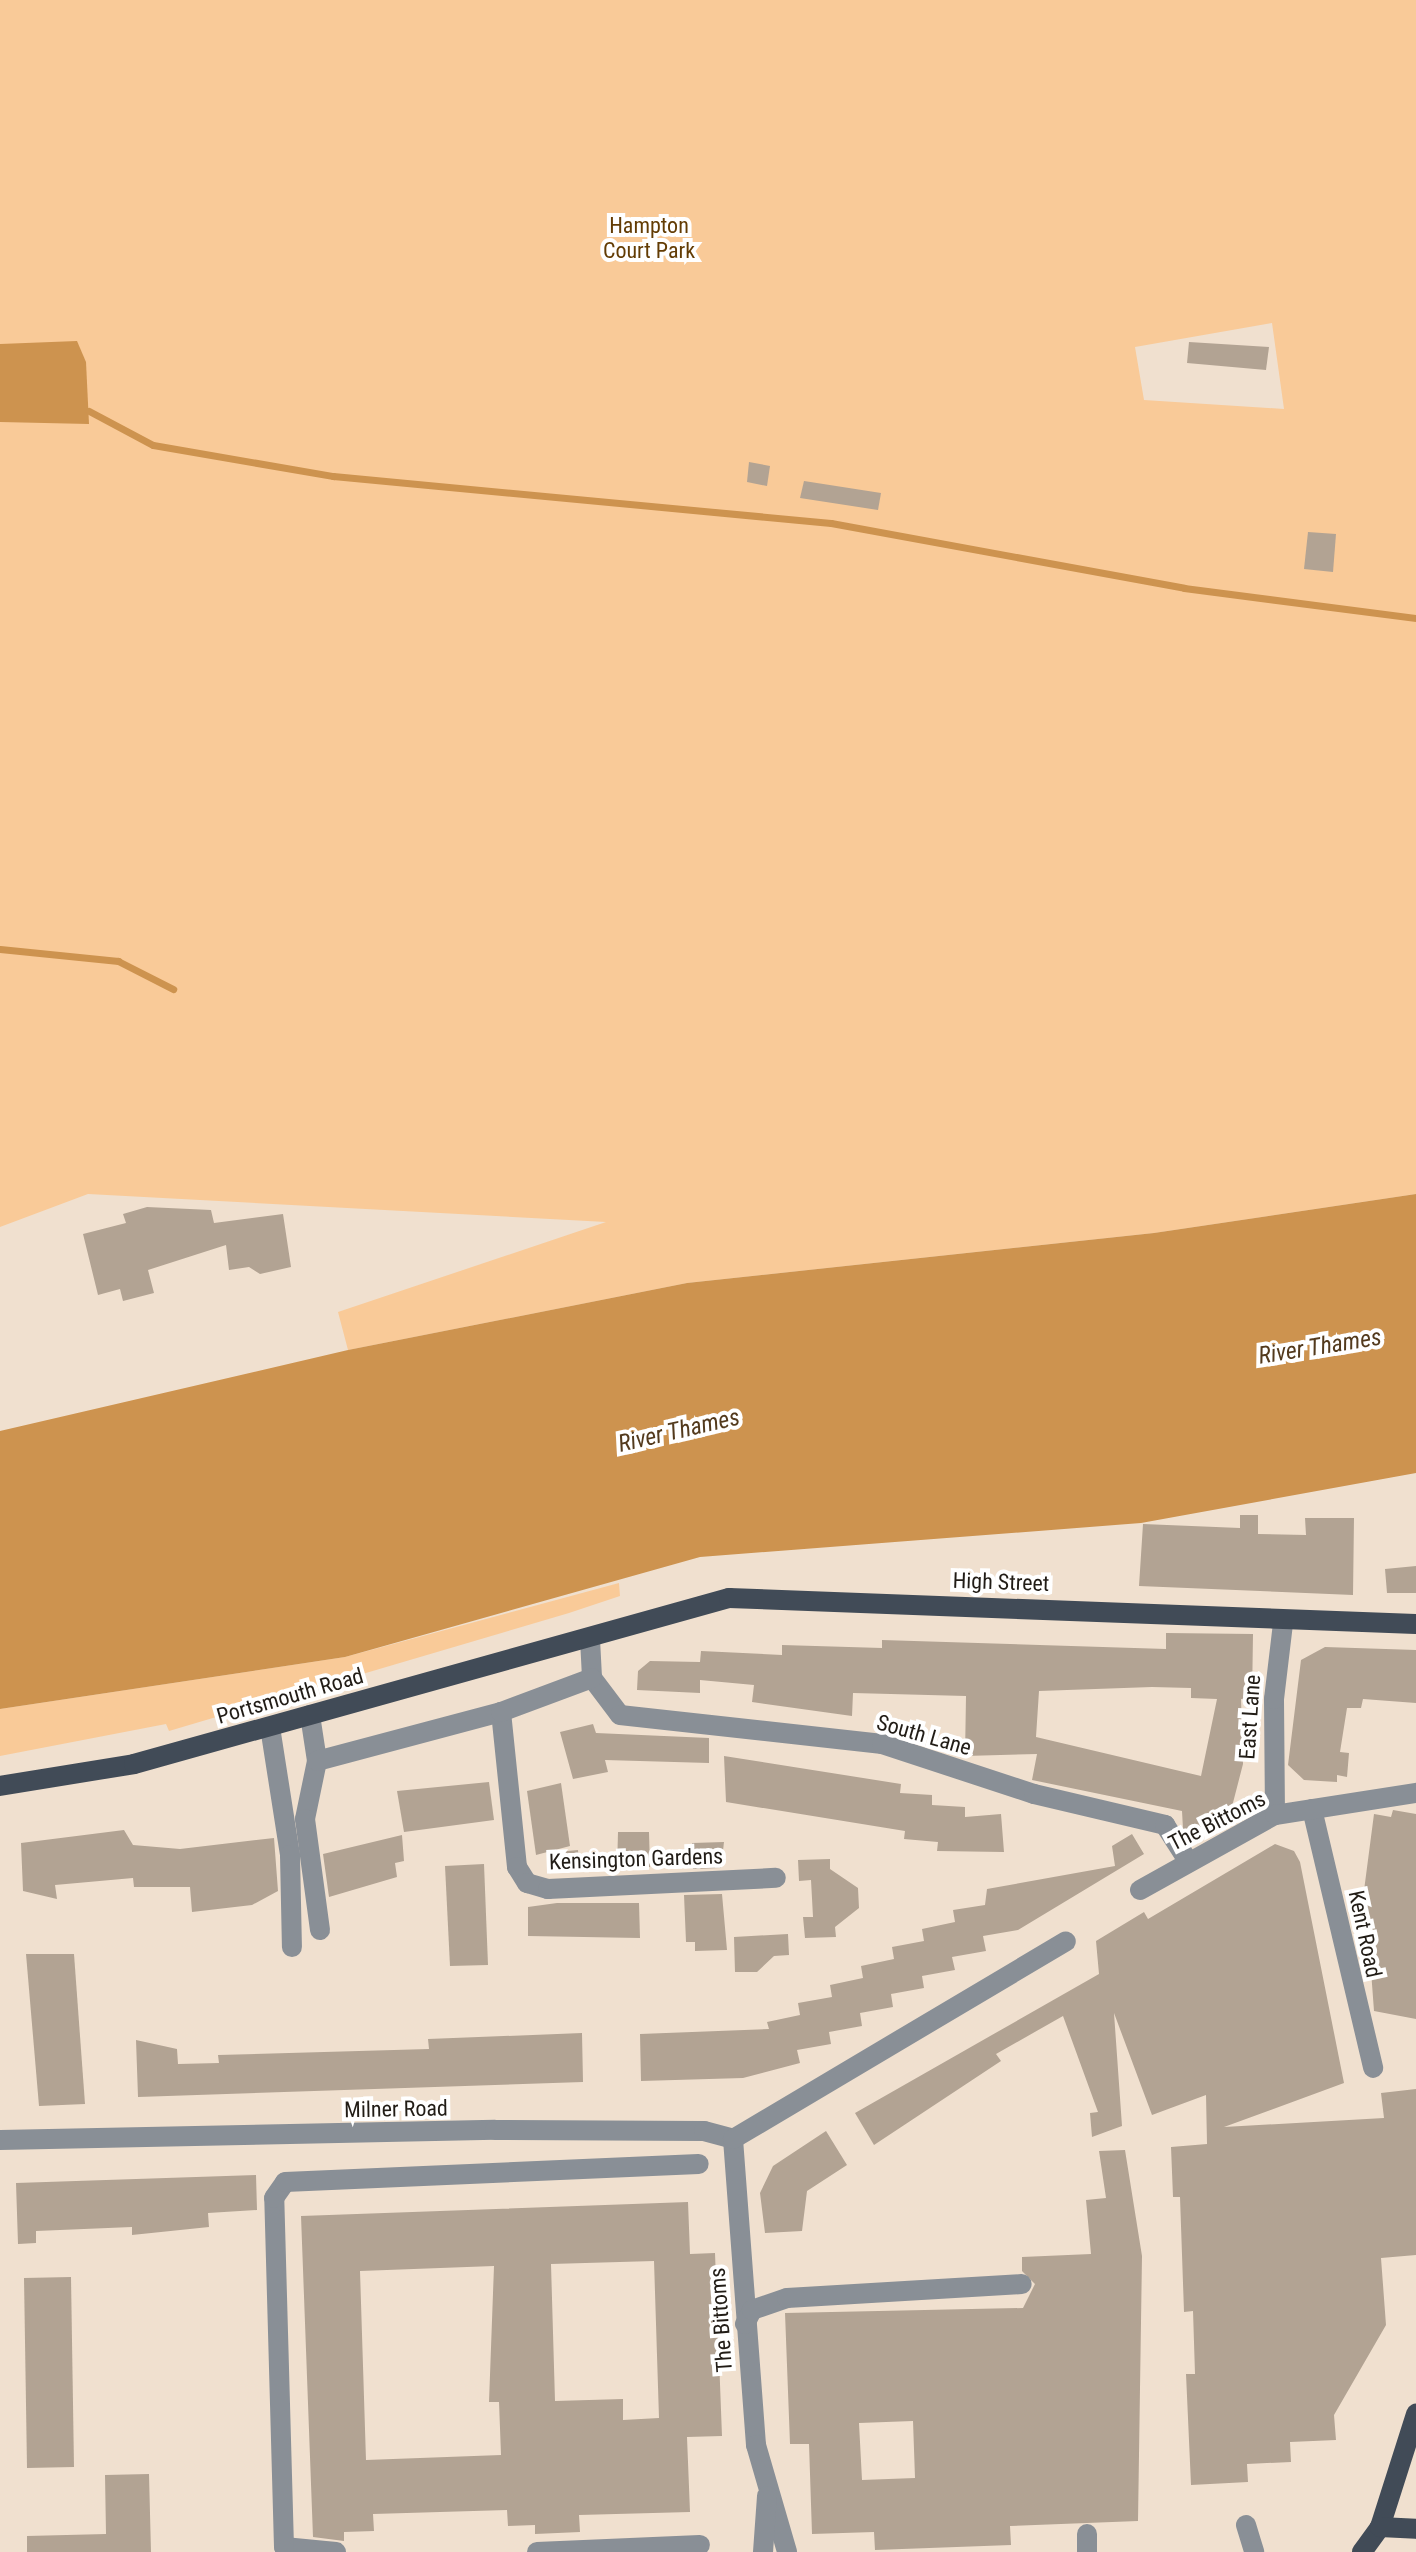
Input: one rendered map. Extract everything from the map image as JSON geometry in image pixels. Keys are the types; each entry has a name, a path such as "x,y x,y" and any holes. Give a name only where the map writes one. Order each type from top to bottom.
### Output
{"main road":[{"name":"High Street","path":"590,1639 734,1598 1283,1623 1416,1624"},
{"name":"Portsmouth Road","path":"0,1786 134,1764 590,1639"},
{"path":"1360,2551 1380,2527 1416,2414"},
{"path":"1380,2527 1416,2529"}],"street":[{"name":"East Lane","path":"1275,1815 1270,1773 1283,1623"},
{"path":"317,1761 501,1712 592,1678 590,1639"},
{"name":"South Lane","path":"592,1678 620,1715 882,1744 1034,1794 1165,1825 1188,1861"},
{"name":"Kensington Gardens","path":"501,1712 517,1867 527,1883 548,1889 776,1878"},
{"path":"310,1715 317,1761 305,1819 320,1930"},
{"path":"270,1727 290,1855 292,1947"},
{"name":"The Bittoms","path":"1140,1890 1275,1815 1416,1793"},
{"name":"Kent Road","path":"1312,1809 1373,2068"},
{"path":"733,2139 787,2113 1066,1941"},
{"name":"Milner Road","path":"0,2140 495,2130 704,2131 733,2139"},
{"name":"The Bittoms","path":"733,2139 745,2324 767,2496"},
{"path":"336,2552 284,2547 274,2198 285,2182 699,2164"},
{"path":"745,2324 752,2310 787,2298 1022,2284"},
{"path":"763,2552 767,2496"},
{"path":"767,2496 787,2552"},
{"path":"1246,2525 1254,2552"},
{"path":"537,2552 666,2550 700,2545"}],"green space":[{"name":"Hampton Court Park","path":"0,0 1416,0 1416,1194 1154,1233 687,1283 348,1350 338,1312 606,1222 88,1194 0,1227","holes":["1272,323 1284,409 1144,400 1135,347"]},
{"path":"619,1583 620,1596 569,1613 169,1731 166,1724 0,1756 0,1709 345,1657"}],"water":[{"path":"77,341 86,362 89,424 0,422 0,344"},
{"name":"River Thames","path":"1416,1194 1416,1473 1141,1523 700,1557 345,1657 0,1709 0,1431 348,1350 687,1283 1154,1233"}],"building":[{"path":"1189,342 1269,347 1266,370 1187,363"},
{"path":"749,462 770,466 767,486 747,482"},
{"path":"804,481 881,493 878,510 800,498"},
{"path":"1308,532 1336,534 1333,572 1304,569"},
{"path":"147,1207 211,1210 214,1223 283,1214 291,1267 260,1274 249,1267 229,1270 226,1245 148,1270 154,1293 123,1301 120,1289 98,1295 83,1234 126,1223 123,1214"},
{"path":"1240,1515 1258,1515 1258,1534 1306,1535 1305,1518 1354,1518 1353,1595 1139,1586 1143,1524 1240,1528"},
{"path":"1416,1566 1416,1593 1387,1593 1385,1569"},
{"path":"1166,1633 1253,1634 1252,1700 1241,1699 1243,1764 1227,1826 1183,1829 1182,1811 1032,1780 1037,1754 965,1756 966,1696 853,1693 852,1716 752,1702 754,1685 700,1680 700,1693 637,1690 638,1671 650,1661 700,1662 701,1651 782,1655 782,1645 882,1648 882,1640 1166,1649","holes":["1191,1688 1191,1698 1217,1699 1201,1776 1036,1737 1039,1691"]},
{"path":"1325,1647 1416,1650 1416,1703 1363,1699 1361,1708 1347,1708 1340,1752 1349,1753 1347,1777 1337,1775 1337,1782 1304,1780 1288,1765 1301,1660"},
{"path":"593,1724 596,1733 709,1738 709,1763 605,1760 608,1772 573,1779 560,1732"},
{"path":"724,1756 901,1784 900,1793 932,1795 932,1805 965,1807 965,1817 1001,1814 1004,1852 937,1851 938,1842 904,1839 905,1831 726,1802"},
{"path":"489,1782 494,1820 404,1832 397,1791"},
{"path":"561,1783 570,1846 536,1855 527,1791"},
{"path":"1393,1810 1416,1814 1416,2019 1374,2011 1370,1957 1360,1957 1357,1944 1374,1814 1391,1817"},
{"path":"124,1830 133,1845 180,1849 274,1838 278,1891 252,1905 192,1912 190,1887 134,1887 133,1878 55,1885 57,1899 23,1891 21,1843"},
{"path":"618,1832 649,1832 650,1867 617,1869"},
{"path":"1132,1834 1144,1854 1018,1930 983,1936 986,1951 952,1957 955,1970 922,1976 924,1988 891,1994 893,2007 860,2013 862,2026 829,2032 831,2044 797,2050 800,2063 743,2078 641,2081 640,2034 769,2029 767,2022 800,2015 798,2003 832,1997 830,1985 863,1978 861,1966 894,1959 892,1947 924,1941 922,1929 955,1922 953,1910 985,1905 987,1889 1115,1866 1112,1846"},
{"path":"402,1835 404,1861 395,1863 397,1877 329,1897 323,1854"},
{"path":"724,1842 721,1868 693,1869 692,1843"},
{"path":"1275,1844 1294,1851 1300,1862 1344,2083 1224,2127 1384,2118 1381,2093 1416,2089 1416,2255 1381,2258 1386,2325 1334,2415 1336,2440 1290,2442 1291,2462 1247,2464 1248,2482 1191,2485 1186,2374 1195,2374 1193,2311 1184,2312 1180,2197 1173,2197 1171,2147 1207,2144 1206,2095 1152,2115 1114,2013 1122,2126 1092,2137 1090,2113 1098,2112 1063,2016 996,2054 1001,2061 874,2145 855,2113 1099,1974 1096,1941 1144,1912 1148,1919"},
{"path":"578,1850 579,1871 556,1873 556,1852"},
{"path":"830,1859 830,1869 858,1888 859,1908 835,1927 836,1937 805,1938 803,1917 813,1917 811,1880 799,1881 798,1860"},
{"path":"484,1864 488,1965 450,1966 445,1866"},
{"path":"722,1894 727,1950 695,1951 695,1942 686,1942 684,1895"},
{"path":"557,1903 639,1903 640,1938 528,1936 528,1907"},
{"path":"788,1934 789,1955 774,1956 757,1972 735,1972 734,1937"},
{"path":"26,1954 74,1954 85,2104 39,2106"},
{"path":"582,2033 583,2082 138,2097 136,2040 177,2049 178,2064 219,2063 218,2055 429,2049 428,2039"},
{"path":"826,2131 847,2165 807,2191 802,2231 765,2233 760,2193 773,2166"},
{"path":"1125,2150 1142,2256 1138,2521 1010,2526 1011,2545 875,2550 874,2532 812,2534 809,2444 790,2444 785,2313 1023,2308 1035,2284 1022,2271 1022,2257 1091,2254 1086,2200 1106,2198 1099,2151","holes":["913,2421 915,2478 862,2480 859,2423"]},
{"path":"256,2175 257,2210 208,2213 209,2227 132,2235 132,2227 36,2231 36,2243 18,2244 16,2183"},
{"path":"688,2202 690,2254 715,2253 722,2436 687,2437 690,2512 579,2515 580,2532 535,2534 535,2525 508,2526 507,2510 373,2514 374,2531 344,2532 344,2541 313,2537 301,2216","holes":["654,2261 659,2418 623,2420 623,2399 555,2401 551,2264","494,2266 489,2402 499,2402 501,2455 366,2460 360,2271"]},
{"path":"71,2277 74,2467 27,2468 24,2278"},
{"path":"149,2474 151,2552 27,2552 27,2536 106,2534 105,2475"}],"waterway":[{"path":"89,411 153,445 333,476 831,523 1184,588 1416,618"},
{"path":"0,949 118,961 173,989"}]}
